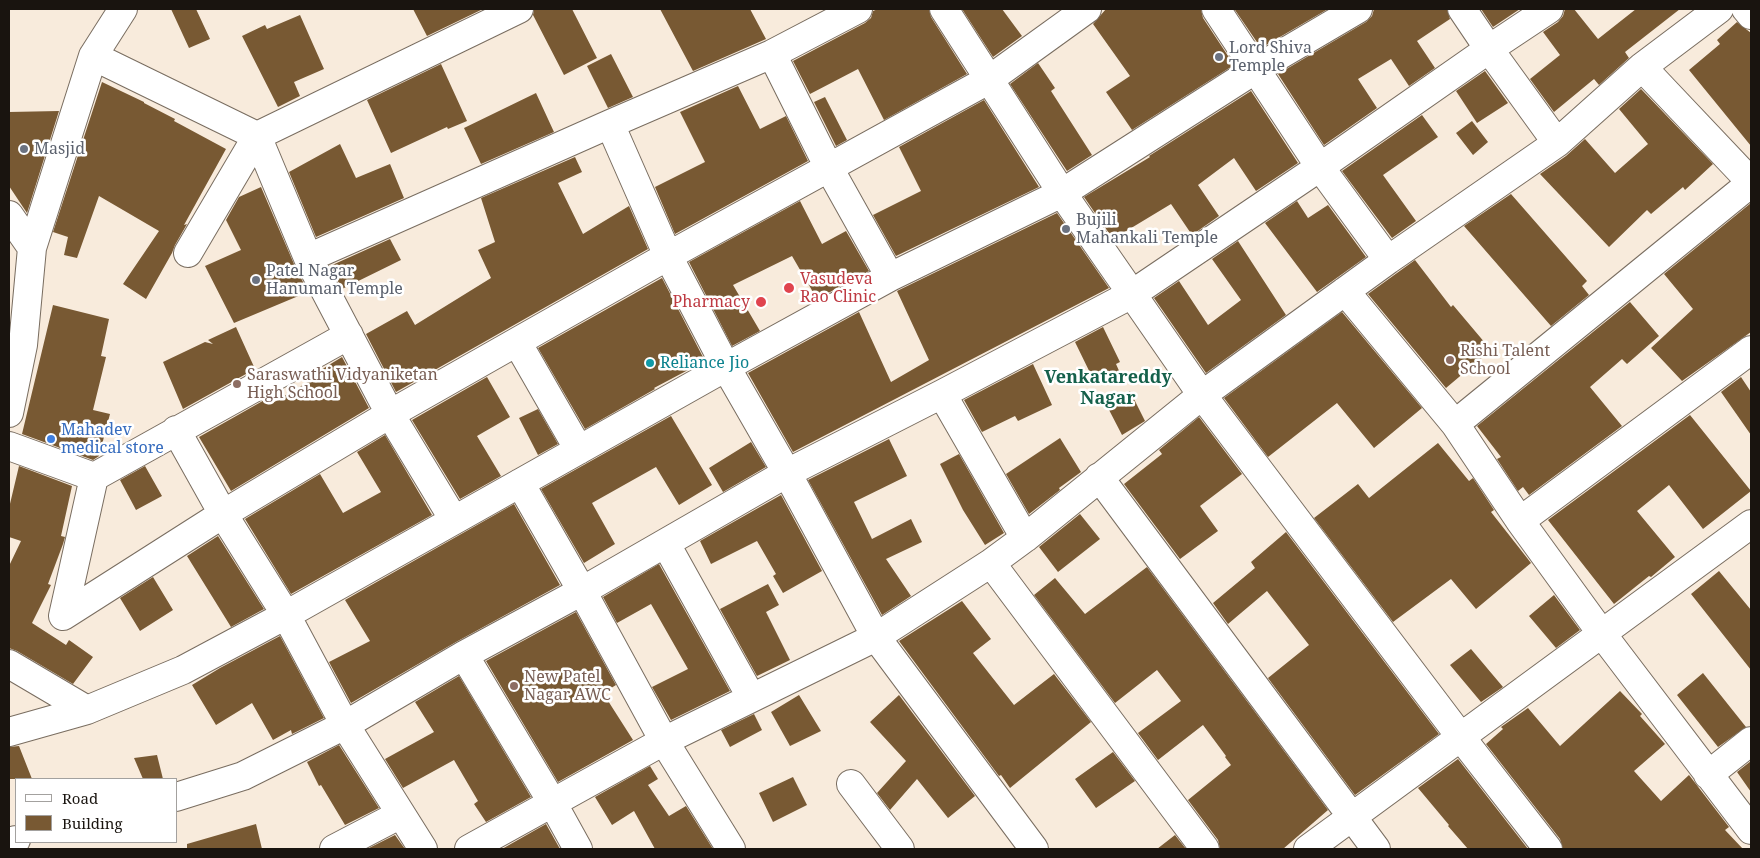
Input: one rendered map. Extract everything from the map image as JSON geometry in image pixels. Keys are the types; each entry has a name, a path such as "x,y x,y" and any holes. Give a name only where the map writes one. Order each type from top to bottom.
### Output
{"street":[{"path":"9,413 23,345 32,248 93,56 123,9"},
{"path":"188,253 257,136 519,9"},
{"path":"308,258 772,54 858,9"},
{"path":"944,9 1062,193 1202,395 1548,849"},
{"path":"349,335 94,477 63,616 223,514 390,414 668,256 990,79 1087,9"},
{"path":"1216,9 1320,167 1388,260"},
{"path":"1462,9 1557,143"},
{"path":"178,795 243,776 345,725 464,655 582,592 787,474 1132,294 1549,9"},
{"path":"468,849 664,741 876,637 991,562 1025,538 1202,395 1388,260 1557,143 1642,67 1719,9"},
{"path":"1746,9 1751,15"},
{"path":"9,732 87,710 183,670 286,616 726,366 890,277 1062,193 1352,10"},
{"path":"772,54 829,168 890,277"},
{"path":"93,56 257,136 308,258 390,414 454,520"},
{"path":"1455,424 1751,183 1642,67"},
{"path":"610,124 668,256 726,366 876,637 1034,849"},
{"path":"9,215 32,248"},
{"path":"1346,291 1455,424 1520,521 1602,634 1751,830"},
{"path":"517,342 579,450"},
{"path":"1520,521 1751,350"},
{"path":"942,394 1025,538"},
{"path":"176,430 223,514 286,616 345,725 423,849"},
{"path":"9,446 94,477"},
{"path":"1099,477 1376,849"},
{"path":"520,483 664,741 731,849"},
{"path":"1308,849 1751,524"},
{"path":"666,544 751,697"},
{"path":"991,562 1205,849"},
{"path":"464,655 578,849"},
{"path":"9,664 87,710"},
{"path":"1708,775 1751,741"},
{"path":"851,784 900,849"},
{"path":"334,849 401,814"}],"building":[{"path":"171,9 196,9 210,39 189,48"},
{"path":"413,9 483,9 427,36"},
{"path":"534,9 572,9 597,58 564,75 533,15"},
{"path":"660,9 750,9 766,39 693,71"},
{"path":"878,9 929,9 931,17 967,74 884,120 858,69 810,94 793,61 865,23 871,18 873,11"},
{"path":"962,9 1002,9 1022,36 993,57"},
{"path":"1106,9 1201,9 1203,18 1234,65 1132,130 1106,92 1130,76 1093,24"},
{"path":"1328,9 1261,48 1235,10"},
{"path":"1374,9 1447,9 1450,19 1417,41 1435,68 1409,86 1391,59 1358,79 1377,108 1324,145 1278,74 1366,22 1372,16"},
{"path":"1481,9 1520,9 1493,27"},
{"path":"1565,9 1574,9 1598,39 1636,9 1680,9 1625,52 1629,58 1599,85 1594,79 1554,112 1530,79 1560,55 1543,32 1558,22 1563,16"},
{"path":"300,15 324,69 294,82 300,96 278,107 242,36 265,25 267,29"},
{"path":"1737,22 1751,33 1751,146 1689,70 1720,44 1717,40"},
{"path":"611,54 633,97 608,108 587,66"},
{"path":"1038,63 1055,88 1051,91 1092,155 1067,171 1010,84"},
{"path":"441,64 467,121 448,129 447,127 391,153 367,100"},
{"path":"1485,71 1508,103 1477,123 1456,91"},
{"path":"102,82 144,102 175,119 174,121 226,149 146,299 123,284 159,231 99,196 77,258 64,255 68,237 53,232"},
{"path":"738,86 760,129 786,116 808,161 675,234 655,187 705,162 680,112"},
{"path":"1641,89 1713,164 1685,190 1683,187 1651,214 1647,210 1609,247 1540,174 1566,156 1585,139 1615,173 1648,144 1619,109"},
{"path":"1251,91 1298,163 1256,191 1234,158 1198,185 1219,216 1192,235 1171,204 1113,239 1084,197 1150,157"},
{"path":"536,93 554,132 481,164 464,128"},
{"path":"825,97 847,140 836,146 814,102"},
{"path":"984,100 1039,187 896,256 873,215 921,191 899,147"},
{"name":"Masjid","path":"59,111 27,213 9,186 9,112"},
{"path":"1422,115 1438,137 1383,175 1416,221 1392,238 1342,171"},
{"path":"1472,121 1488,142 1473,155 1456,133"},
{"path":"340,144 356,178 390,164 404,198 316,237 289,172"},
{"path":"575,157 582,172 558,183 583,234 629,206 648,249 396,392 366,334 407,311 415,325 491,278 478,250 495,242 481,198"},
{"name":"Patel Nagar Hanuman Temple","path":"261,187 308,292 234,323 205,266 241,250 226,220 239,197"},
{"path":"1511,194 1587,281 1582,286 1589,295 1551,326 1464,226"},
{"path":"800,201 822,244 846,231 869,271 817,299 792,256 733,285 760,331 732,346 689,262"},
{"path":"1297,201 1308,218 1328,205 1366,257 1317,292 1265,223"},
{"path":"1751,203 1751,332 1682,381 1651,348 1693,309 1664,274"},
{"path":"1057,213 1109,288 793,452 748,373 859,312 891,382 929,360 897,291"},
{"path":"390,239 401,260 342,289 330,266"},
{"path":"1238,241 1286,315 1206,373 1154,298 1179,281 1208,325 1241,300 1212,259"},
{"path":"1415,260 1451,307 1453,305 1491,350 1446,388 1368,294"},
{"path":"662,278 705,361 654,388 585,429 538,348"},
{"path":"1630,302 1659,336 1627,364 1622,359 1590,387 1622,426 1529,495 1523,487 1518,491 1497,459 1501,457 1477,426"},
{"path":"53,305 109,319 101,356 106,357 93,410 110,414 99,456 93,460 22,434"},
{"path":"1342,312 1422,408 1374,448 1337,403 1268,457 1224,398"},
{"path":"236,327 255,369 183,409 163,362 205,342 213,344 208,340"},
{"path":"1103,327 1120,362 1116,364 1120,373 1096,385 1075,342"},
{"path":"342,357 369,408 231,491 199,437 268,398 271,404 313,379 311,376"},
{"path":"1033,364 1052,405 1018,421 1015,416 982,432 964,400"},
{"path":"487,377 510,417 477,436 501,476 460,499 412,420"},
{"path":"1741,377 1751,392 1751,435 1721,392"},
{"path":"1130,391 1145,421 1122,435 1107,406"},
{"path":"538,409 558,444 538,455 519,418"},
{"path":"1690,415 1751,491 1703,529 1669,485 1637,511 1675,557 1614,604 1548,520"},
{"path":"671,416 712,485 679,505 656,467 592,503 615,544 584,563 541,489"},
{"path":"1199,417 1242,474 1200,506 1218,531 1180,559 1124,484 1162,454 1159,450"},
{"path":"385,435 432,515 291,594 245,519 320,474 343,513 381,492 357,452"},
{"path":"1060,438 1081,472 1029,514 1006,474"},
{"path":"889,439 907,476 854,502 872,539 911,519 922,542 886,559 911,596 882,615 808,480"},
{"path":"751,442 766,467 723,492 709,468"},
{"path":"1438,443 1469,481 1473,478 1494,510 1491,512 1531,563 1476,609 1451,579 1393,622 1314,518 1358,484 1369,498"},
{"path":"959,454 1004,533 985,545 963,510 940,464"},
{"path":"19,466 72,486 61,536 65,537 63,544 48,584 51,585 32,623 66,645 69,640 93,657 73,684 9,648 9,566 21,541 9,537 9,508"},
{"path":"145,466 162,496 136,510 120,480"},
{"path":"781,495 822,571 783,593 773,576 776,574 757,541 711,564 700,541"},
{"path":"514,504 560,585 351,703 329,662 370,641 345,600"},
{"path":"1080,514 1100,539 1058,572 1039,547"},
{"path":"1286,532 1439,734 1355,795 1268,678 1309,645 1267,591 1228,624 1213,603 1255,568 1251,562"},
{"path":"218,536 264,609 231,627 187,556"},
{"path":"659,564 730,691 671,720 652,687 688,669 651,604 617,623 603,597"},
{"path":"1147,567 1328,810 1283,849 1220,849 1218,840 1188,800 1231,765 1226,756 1203,725 1158,760 1138,733 1181,701 1157,670 1115,703 1034,595 1055,578 1085,614"},
{"path":"1719,571 1751,610 1751,670 1691,594"},
{"path":"153,577 173,610 140,631 120,598"},
{"path":"768,584 779,605 766,612 790,660 757,676 720,609"},
{"path":"1554,595 1580,630 1556,648 1529,616"},
{"path":"962,601 991,639 973,653 1014,705 1054,674 1091,722 1010,788 1001,775 999,776 899,641"},
{"path":"576,612 616,685 603,693 633,740 558,782 486,661"},
{"path":"280,636 324,718 292,734 291,730 273,740 252,703 216,725 192,685"},
{"path":"1471,649 1503,687 1481,702 1450,665"},
{"path":"1703,673 1746,727 1718,747 1677,695"},
{"path":"459,676 531,797 486,822 474,804 478,801 454,760 403,788 385,759 434,732 415,702"},
{"path":"1620,691 1642,714 1640,716 1665,744 1634,771 1661,801 1689,775 1729,827 1725,830 1743,849 1563,849 1560,839 1486,744 1503,729 1501,727 1528,708 1560,746"},
{"path":"799,695 821,731 790,746 771,712"},
{"path":"899,695 975,796 948,818 917,779 890,810 877,793 906,761 870,722"},
{"path":"754,714 762,730 730,747 721,730"},
{"path":"339,745 379,808 345,825 321,785 319,786 307,762"},
{"path":"19,746 32,778 9,779 9,747"},
{"path":"1113,752 1135,781 1096,808 1075,779"},
{"path":"157,755 163,778 143,778 134,758"},
{"path":"1458,759 1528,849 1468,849 1418,788"},
{"path":"1751,761 1751,792 1737,772"},
{"path":"650,766 658,779 648,785 669,816 686,806 713,849 655,849 634,811 612,825 595,797"},
{"path":"793,777 807,805 773,822 759,793"},
{"path":"256,824 262,849 187,849 187,844"},
{"path":"546,824 560,849 502,849"},
{"path":"395,835 405,849 367,849"},
{"path":"1175,835 1186,849 1157,849"}],"place":[{"name":"Lord Shiva Temple","path":"1219,57"},
{"name":"Masjid","path":"24,149"},
{"name":"Bujili Mahankali Temple","path":"1066,229"},
{"name":"Patel Nagar Hanuman Temple","path":"256,280"},
{"name":"Vasudeva Rao Clinic","path":"789,288"},
{"name":"Pharmacy","path":"761,302"},
{"name":"Rishi Talent School","path":"1450,360"},
{"name":"Reliance Jio","path":"650,363"},
{"name":"Saraswathi Vidyaniketan High School","path":"237,384"},
{"name":"Mahadev medical store","path":"51,439"},
{"name":"New Patel Nagar AWC","path":"514,686"}],"district":[{"name":"Venkatareddy Nagar","path":"1108,388"}]}
